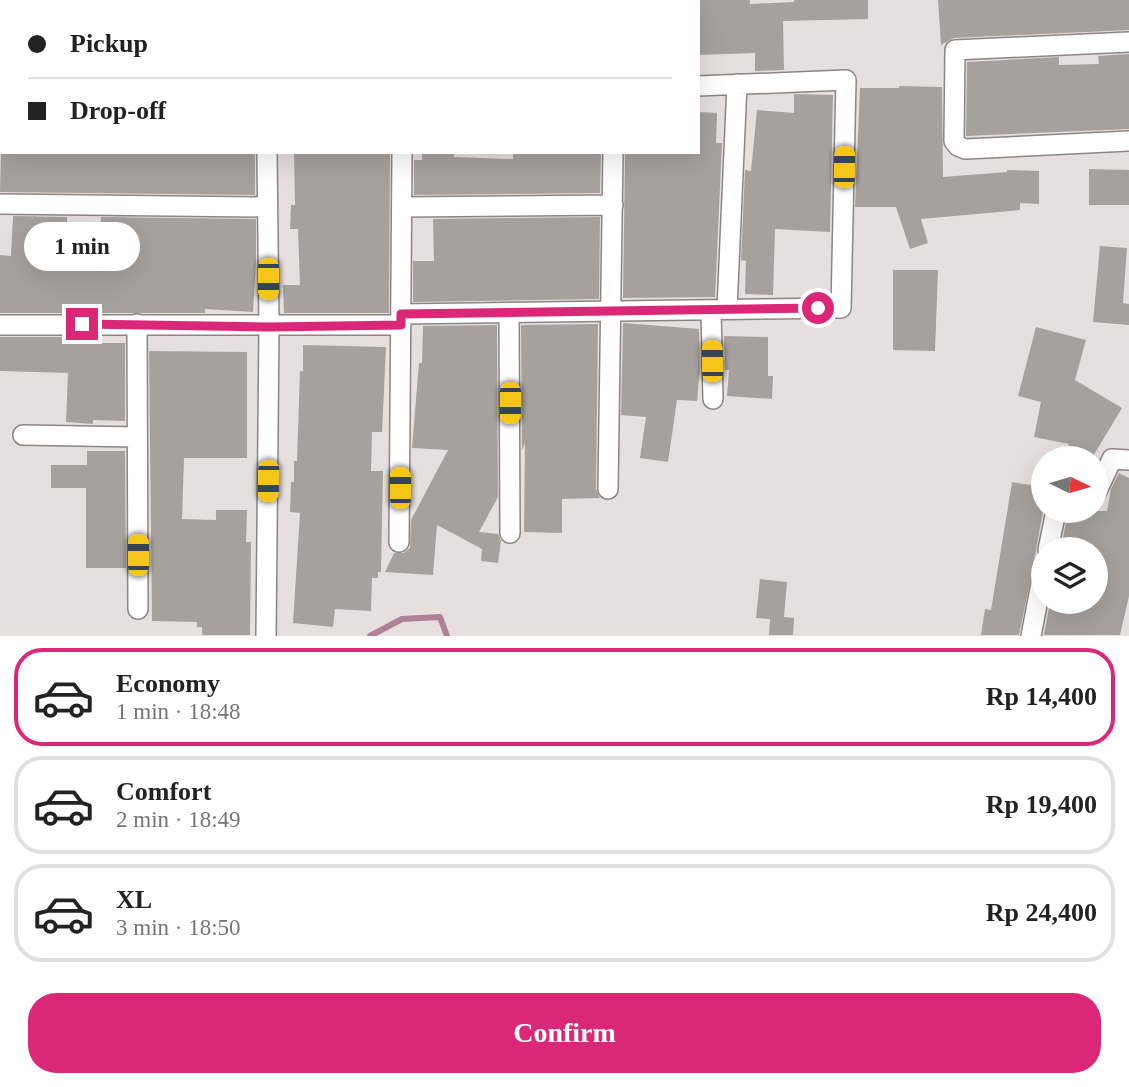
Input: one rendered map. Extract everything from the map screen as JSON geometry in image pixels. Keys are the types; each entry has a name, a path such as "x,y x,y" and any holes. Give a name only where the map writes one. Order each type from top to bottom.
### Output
{"street":[{"path":"1129,42 955,50 954,141 965,149 1129,141"},
{"path":"1,325 269,327 509,313 841,307 846,80 700,86"},
{"path":"713,399 737,84"},
{"path":"266,635 269,327 267,154"},
{"path":"399,542 402,154"},
{"path":"608,489 613,154"},
{"path":"0,204 267,207"},
{"path":"402,208 612,205"},
{"path":"509,313 510,533"},
{"path":"136,324 138,610"},
{"path":"23,435 137,437"},
{"path":"1108,468 1112,459 1129,460"},
{"path":"1031,635 1035,614"}],"building":[{"path":"700,0 750,0 750,4 794,0 868,0 868,19 783,21 784,70 755,71 755,53 700,55"},
{"path":"938,0 1129,0 1129,30 954,38 941,45"},
{"path":"1129,54 1129,129 966,136 967,62 1059,57 1059,65 1099,64 1098,56"},
{"path":"942,87 943,177 1007,170 1039,171 1039,204 1020,203 1020,210 921,219 928,243 910,249 896,207 855,207 860,88"},
{"path":"794,94 833,95 830,232 775,229 773,295 745,294 746,261 741,260 745,170 751,171 757,110 794,113"},
{"path":"700,112 717,113 716,143 722,143 715,297 623,298 625,154 700,154"},
{"path":"1,154 255,154 255,195 0,192"},
{"path":"294,154 390,154 389,313 284,313 283,285 300,285 298,229 290,229 291,205 295,205"},
{"path":"422,154 513,159 513,154 601,154 600,193 414,195 414,160 422,160"},
{"path":"1089,169 1129,170 1129,205 1089,205"},
{"path":"13,216 67,217 67,228 100,230 101,217 256,219 253,312 205,309 205,313 0,313 0,255 11,256"},
{"path":"600,217 599,299 413,302 413,261 434,261 433,219"},
{"path":"1100,246 1127,248 1123,303 1129,304 1129,325 1093,322"},
{"path":"893,270 938,270 935,351 893,350"},
{"path":"623,323 699,329 700,369 697,401 677,400 668,462 640,458 646,417 621,415"},
{"path":"598,324 596,489 600,498 562,499 562,533 524,532 525,443 522,450 521,325"},
{"path":"497,325 498,497 479,532 498,534 501,541 498,563 481,561 482,549 437,525 433,575 385,572 394,553 404,553 410,548 411,520 448,450 412,448 419,363 422,363 423,326"},
{"path":"1036,327 1086,340 1075,380 1122,408 1099,446 1068,446 1069,444 1034,437 1041,402 1018,396"},
{"path":"724,336 768,337 768,376 773,376 772,399 727,396 729,370 725,370"},
{"path":"0,337 96,337 96,343 125,343 125,421 93,420 93,424 66,422 68,373 0,371"},
{"path":"303,345 386,347 382,432 372,432 371,471 383,471 381,572 378,572 378,578 372,578 371,611 335,609 333,627 293,623 300,513 290,512 291,482 294,482 294,461 297,461"},
{"path":"149,351 247,352 247,458 184,458 182,519 216,520 216,510 247,510 246,542 251,542 250,635 202,635 202,627 197,627 197,622 152,621"},
{"path":"87,451 125,451 126,568 86,568 86,488 51,488 51,465 87,465"},
{"path":"1119,473 1129,478 1129,596 1120,635 1044,635 1048,614 1108,614 1108,537 1063,537 1066,523 1108,523 1111,489"},
{"path":"1012,482 1031,485 1031,523 1041,523 1038,537 1031,537 1031,577 1019,635 981,635 985,609 991,610"},
{"path":"760,579 787,582 784,617 794,618 793,635 769,635 770,619 756,618"}],"waterway":[{"path":"370,636 402,619 440,617 447,636"}],"route":[{"path":"82,324 269,327 401,325 401,314 818,308"}]}
